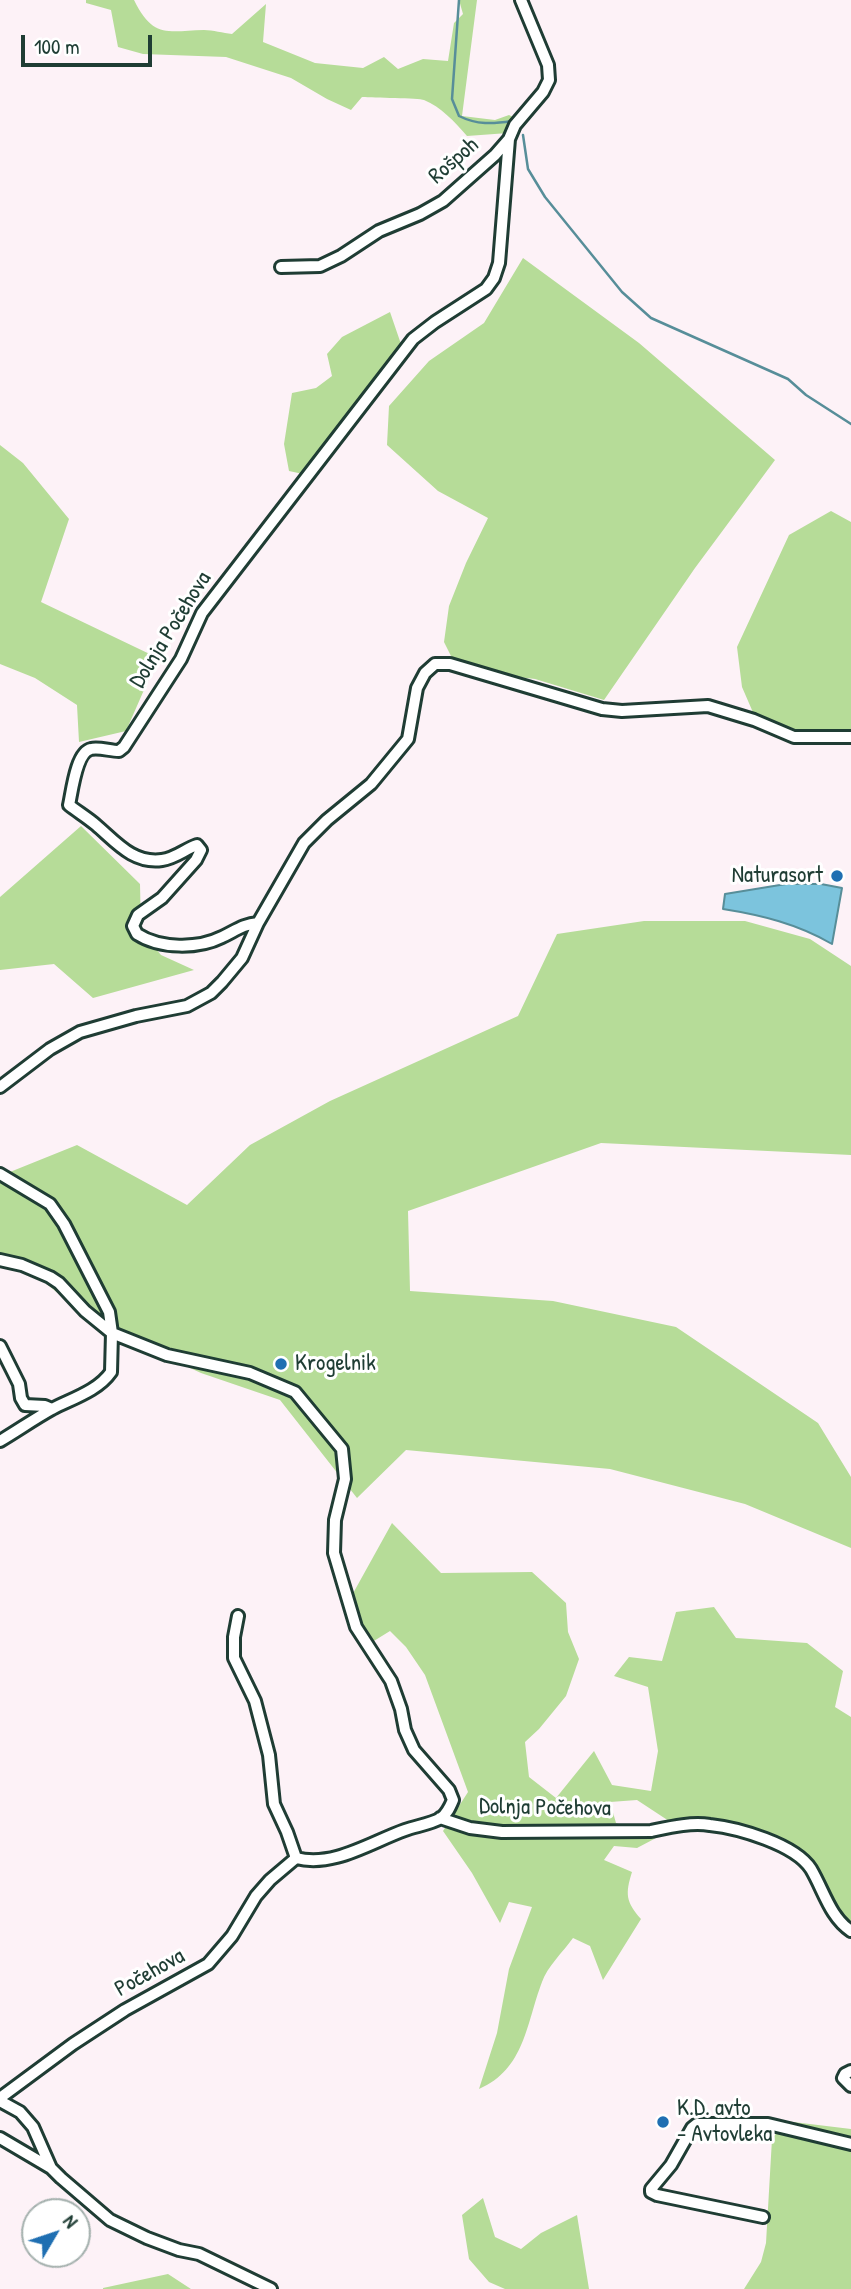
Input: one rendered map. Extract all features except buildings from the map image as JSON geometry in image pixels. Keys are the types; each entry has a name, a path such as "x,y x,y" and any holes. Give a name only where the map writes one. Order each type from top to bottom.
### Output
{"street":[{"name":"Rošpoh","path":"281,267 320,266 341,256 379,231 443,201 509,139 515,125 543,92 549,80 548,65 521,0"},
{"name":"Dolnja Počehova","path":"258,923 242,925 220,938 195,943 159,944 137,934 134,926 138,915 162,898 190,867 201,849 197,845 160,861 130,855 119,848 96,825 69,805 81,758 86,751 93,748 119,751 124,747 181,659 202,613 413,339 486,289 499,263 509,139"},
{"path":"0,1087 50,1049 80,1032 136,1016 179,1008 200,1000 216,988 237,965 293,860 311,835 371,784 408,739 417,688 425,673 435,664 450,664 602,709 622,711 708,706 754,720 794,737 851,737"},
{"path":"0,1174 50,1203 64,1224 109,1312 112,1334 111,1372 108,1377 87,1392 52,1409 0,1441"},
{"path":"0,1260 22,1265 50,1277 112,1334"},
{"name":"Dolnja Počehova","path":"112,1334 167,1355 250,1373 295,1392 342,1449 345,1479 335,1520 334,1553 356,1627 391,1681 405,1730 414,1750 449,1790 453,1800 449,1810 440,1818 470,1828 502,1832 652,1831 675,1826 708,1824 743,1832 787,1848 809,1866 836,1919 851,1931"},
{"path":"0,1346 19,1384 25,1405 52,1409"},
{"path":"238,1616 234,1658 256,1701 269,1755 274,1804 296,1858 304,1860 336,1857 440,1818"},
{"name":"Počehova","path":"0,2100 73,2044 125,2010 208,1964 232,1936 263,1888 296,1858"},
{"path":"851,2071 843,2078 851,2085"},
{"path":"0,2100 20,2112 33,2127 51,2168"},
{"path":"763,2217 657,2195 651,2192 651,2189 671,2165 697,2124 768,2124 851,2144"},
{"path":"0,2138 51,2168 80,2197 110,2220 147,2238 199,2254 271,2289"}],"green space":[{"path":"86,0 134,0 148,21 163,30 207,30 232,34 266,4 263,42 315,63 363,68 384,57 398,69 423,59 448,61 454,23 463,14 459,0 477,0 462,116 495,120 509,115 517,119 508,133 467,136 453,120 424,100 362,97 351,110 291,78 226,57 143,54 118,47 111,10 86,3"},
{"path":"523,258 639,343 775,460 695,568 604,700 535,679 493,674 452,658 444,642 449,606 488,518 438,491 387,445 389,406 429,361 484,323"},
{"path":"390,312 402,347 303,474 289,471 284,444 292,393 316,388 332,376 327,354 342,337"},
{"path":"0,445 23,463 69,519 41,602 158,658 126,731 79,742 77,705 35,678 0,664"},
{"path":"831,511 851,522 851,734 795,734 755,717 742,687 737,647 789,535"},
{"path":"81,826 140,884 141,931 161,955 194,970 93,998 54,964 0,970 0,897"},
{"path":"644,921 745,921 810,939 851,966 851,1155 601,1143 408,1211 410,1291 553,1301 676,1327 818,1423 851,1477 851,1548 745,1504 610,1469 406,1450 357,1498 280,1400 201,1373 97,1325 38,1277 0,1262 0,1176 77,1145 187,1205 250,1145 330,1101 518,1016 557,934"},
{"path":"392,1523 441,1573 532,1572 566,1603 568,1632 579,1659 566,1696 525,1742 529,1777 556,1798 594,1751 612,1785 651,1791 658,1751 648,1687 614,1676 629,1657 662,1661 676,1612 714,1607 736,1638 807,1643 843,1671 835,1707 851,1717 851,1929 837,1917 810,1865 743,1831 675,1825 637,1800 610,1802 616,1823 656,1838 637,1848 614,1846 604,1860 632,1872 628,1897 632,1908 641,1919 603,1980 590,1946 573,1938 544,1976 522,2044 515,2057 506,2070 479,2089 497,2033 509,1969 532,1907 509,1902 500,1923 472,1873 443,1831 468,1792 425,1675 406,1647 390,1631 369,1644 358,1621 351,1597"},
{"path":"785,2121 851,2129 851,2289 744,2289 761,2262 766,2243 772,2139"},
{"path":"483,2198 495,2237 521,2249 541,2233 577,2215 589,2289 505,2289 489,2282 469,2259 462,2215"},
{"path":"168,2274 191,2289 103,2289 103,2288"}],"water":[{"path":"786,884 821,884 842,888 832,944 779,921 723,909 725,894"}],"waterway":[{"path":"459,0 452,99 459,116 485,123 512,121"},
{"path":"523,135 528,169 545,197 622,292 651,318 788,379 806,395 851,424"}],"place":[{"name":"Naturasort","path":"837,876"},
{"name":"Krogelnik","path":"281,1364"},
{"name":"K.D. avto - Avtovleka","path":"663,2122"}]}
